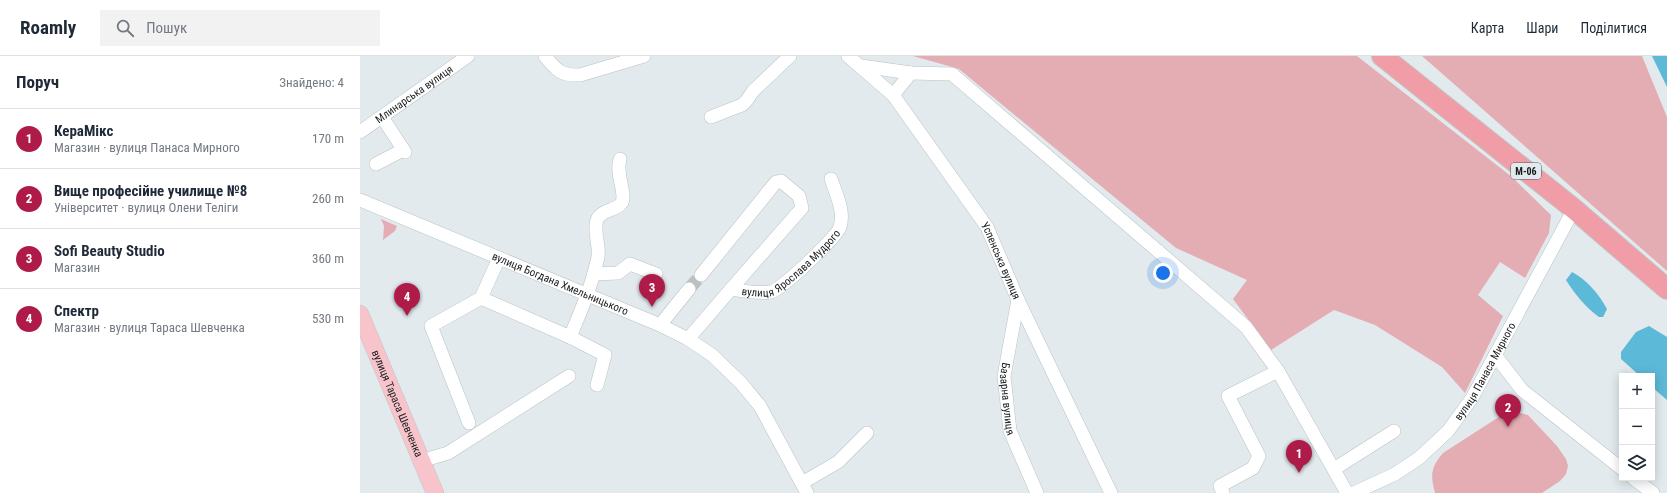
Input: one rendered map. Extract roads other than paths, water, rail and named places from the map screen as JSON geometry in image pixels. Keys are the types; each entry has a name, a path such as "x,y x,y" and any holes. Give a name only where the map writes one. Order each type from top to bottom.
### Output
{"highway":[{"name":"М-06","path":"1382,56 1574,209 1667,289"}],"main road":[{"name":"вулиця Тараса Шевченка","path":"360,314 421,460 431,492"}],"street":[{"name":"Млинарська вулиця","path":"360,132 468,56"},
{"path":"546,56 554,67 570,76 580,75 644,56"},
{"path":"711,117 742,105 753,92 790,56"},
{"name":"Успенська вулиця","path":"848,56 893,95 987,227 1018,300 1111,493"},
{"path":"861,66 911,73 952,74 1246,327 1278,371 1347,493"},
{"path":"893,95 911,73"},
{"path":"376,164 404,151 382,117"},
{"path":"570,337 588,294 594,274 598,250 596,228 597,220 601,214 620,206 623,199 617,167 620,159"},
{"name":"вулиця Ярослава Мудрого","path":"688,339 731,288 743,291 772,292 783,286 832,238 840,228 842,218 840,206 831,180"},
{"path":"701,275 776,182 781,181 799,196 802,208 731,288"},
{"name":"вулиця Богдана Хмельницького","path":"360,200 588,294 660,325 688,339 712,355 741,384 760,406 804,488"},
{"name":"вулиця Панаса Мирного","path":"1354,493 1395,474 1419,458 1448,431 1472,398 1574,209"},
{"path":"469,423 431,326 481,298 499,258"},
{"path":"594,274 618,273 630,264 656,274"},
{"path":"660,325 689,289"},
{"path":"481,298 570,337 605,356 597,385"},
{"name":"Базарна вулиця","path":"1018,300 1004,376 1010,431 1037,493"},
{"path":"1495,355 1522,390 1619,467"},
{"path":"1223,493 1220,486 1253,468 1259,456 1228,396 1278,371"},
{"path":"421,460 448,453 569,376"},
{"path":"1334,469 1394,431"},
{"path":"804,488 838,462 867,434"},
{"path":"1637,481 1653,493"}],"water":[{"path":"1652,56 1667,56 1667,87"},
{"path":"1572,272 1588,283 1600,298 1607,309 1603,317 1599,317 1589,309 1569,285 1566,280"},
{"path":"1649,326 1667,337 1667,400 1655,390 1655,373 1637,373 1621,359 1621,352 1636,332"}],"tunnel":[{"path":"689,289 701,275"}],"place":[{"name":"Sofi Beauty Studio","path":"652,307"},
{"name":"Спектр","path":"407,316"},
{"name":"Вище професійне училище №8","path":"1508,427"},
{"name":"КераМікс","path":"1299,473"}]}
